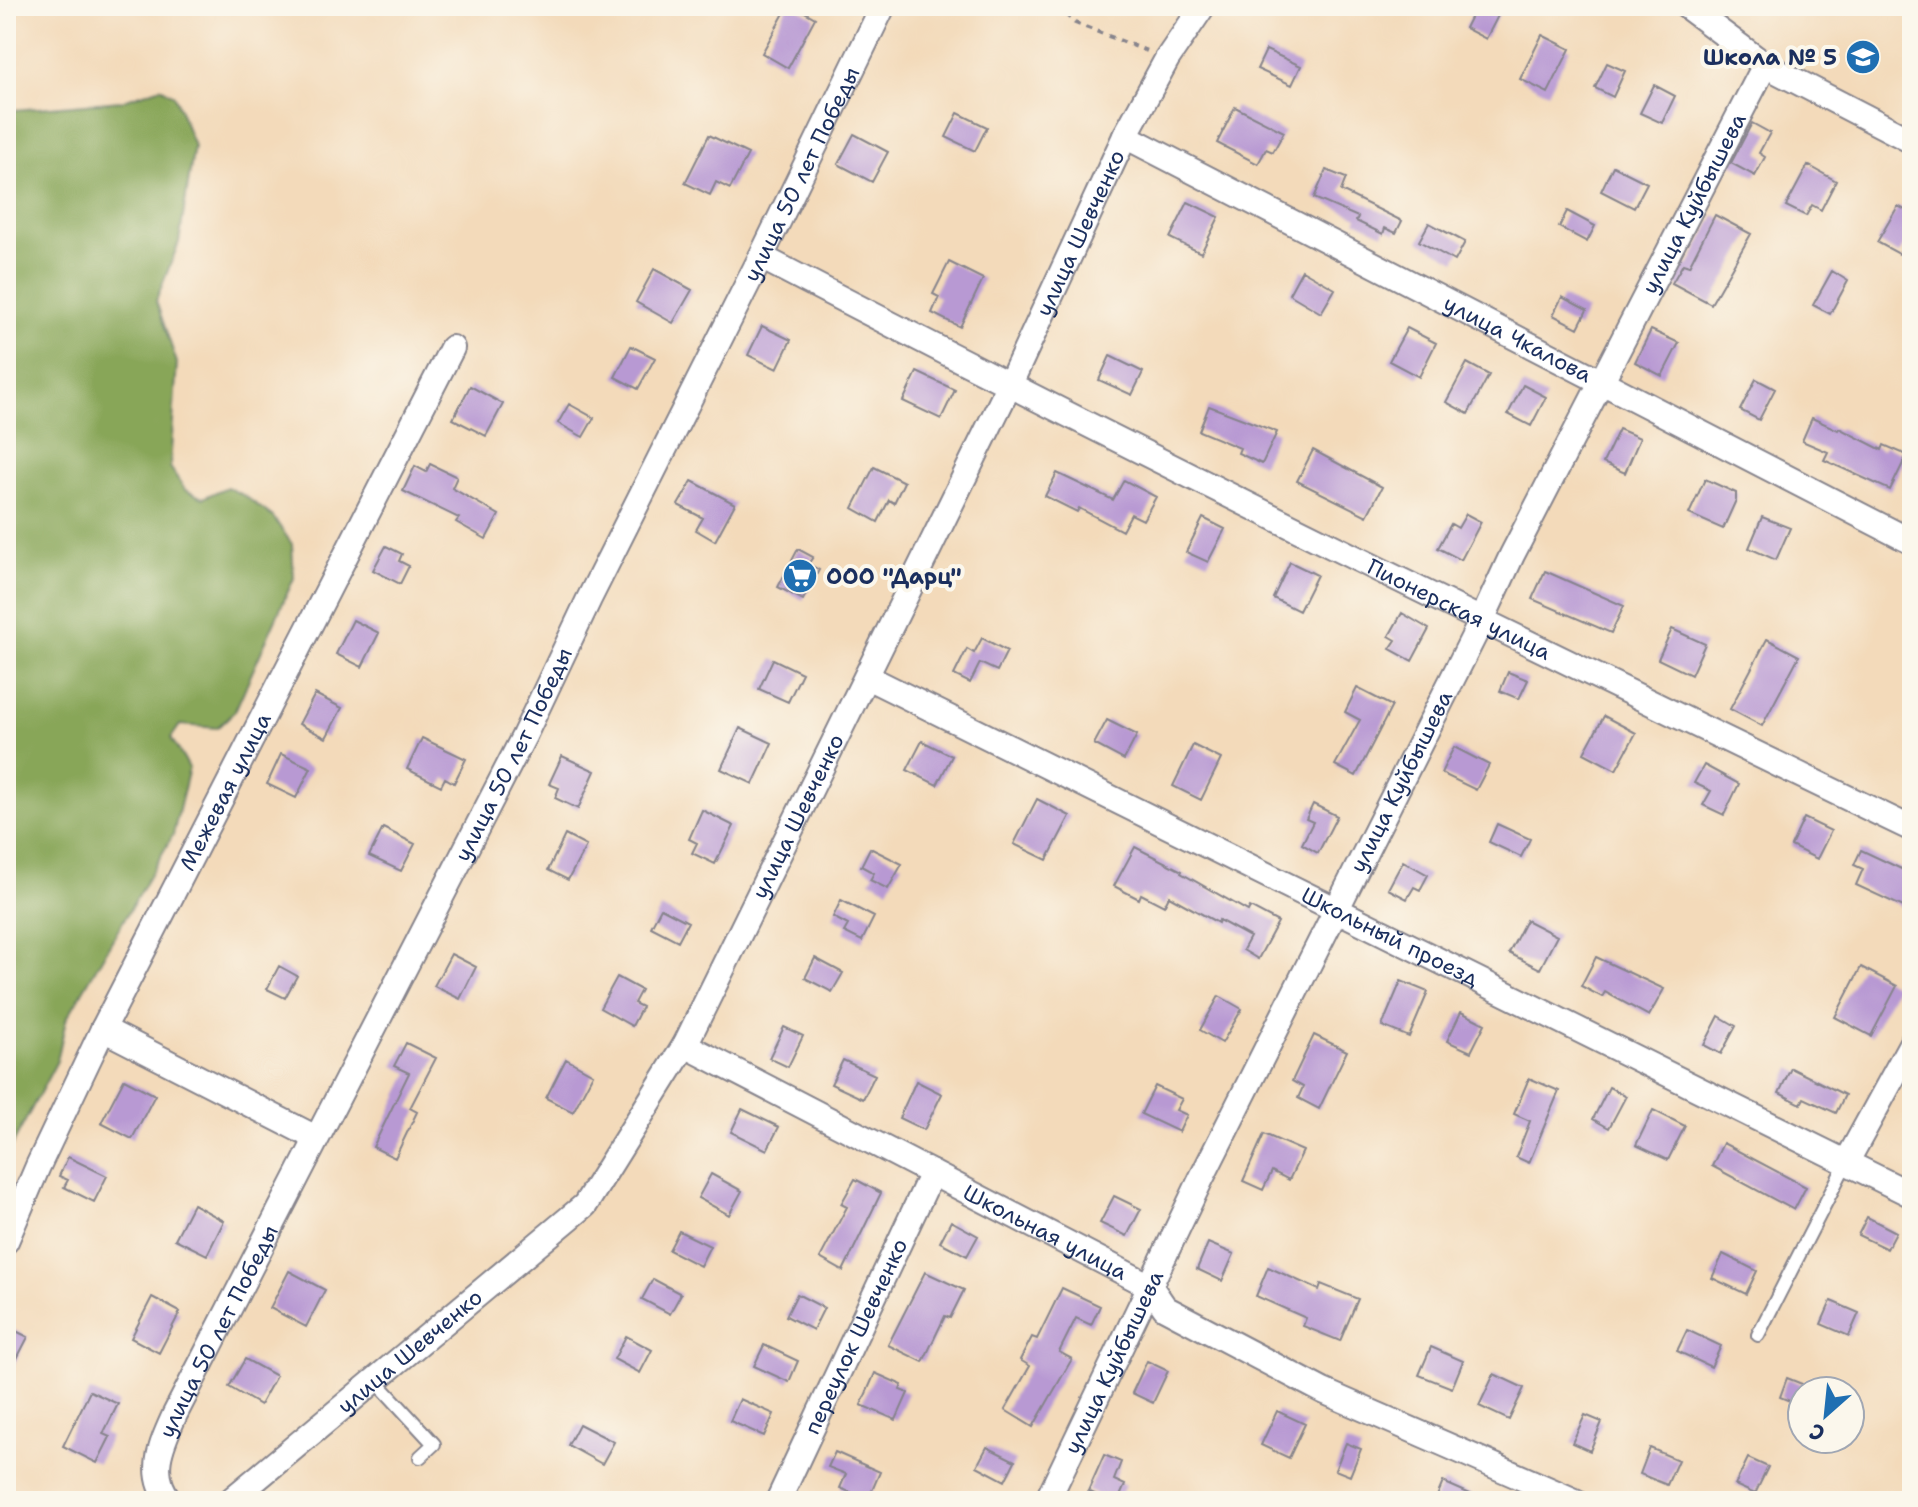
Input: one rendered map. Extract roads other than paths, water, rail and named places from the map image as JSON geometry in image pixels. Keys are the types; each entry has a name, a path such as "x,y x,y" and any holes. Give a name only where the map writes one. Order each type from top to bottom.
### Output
{"street":[{"name":"улица 50 лет Победы","path":"170,1501 158,1481 156,1466 164,1440 524,736 883,6"},
{"name":"улица Шевченко","path":"230,1501 585,1205 685,1045 1009,386 1125,136 1167,59 1203,6"},
{"path":"1686,6 1765,65 1912,141"},
{"name":"улица Куйбышева","path":"1047,1501 1150,1286 1512,555 1765,65"},
{"name":"улица Чкалова","path":"1125,136 1912,542"},
{"name":"Пионерская улица","path":"761,257 1009,386 1481,622 1912,829"},
{"name":"Межевая улица","path":"6,1241 103,1029 452,348"},
{"name":"Школьный проезд","path":"867,677 1912,1195"},
{"path":"103,1029 316,1138"},
{"path":"1846,1163 1912,1042"},
{"name":"Школьная улица","path":"685,1045 1150,1286 1165,1308 1323,1391 1575,1501"},
{"name":"переулок Шевченко","path":"778,1501 932,1173"}],"lane":[{"path":"1758,1335 1846,1163"},
{"path":"375,1380 434,1444 420,1457"}],"place":[{"name":"Школа № 5","path":"1863,57"},
{"name":"ООО \"Дарц\"","path":"800,576"}]}
